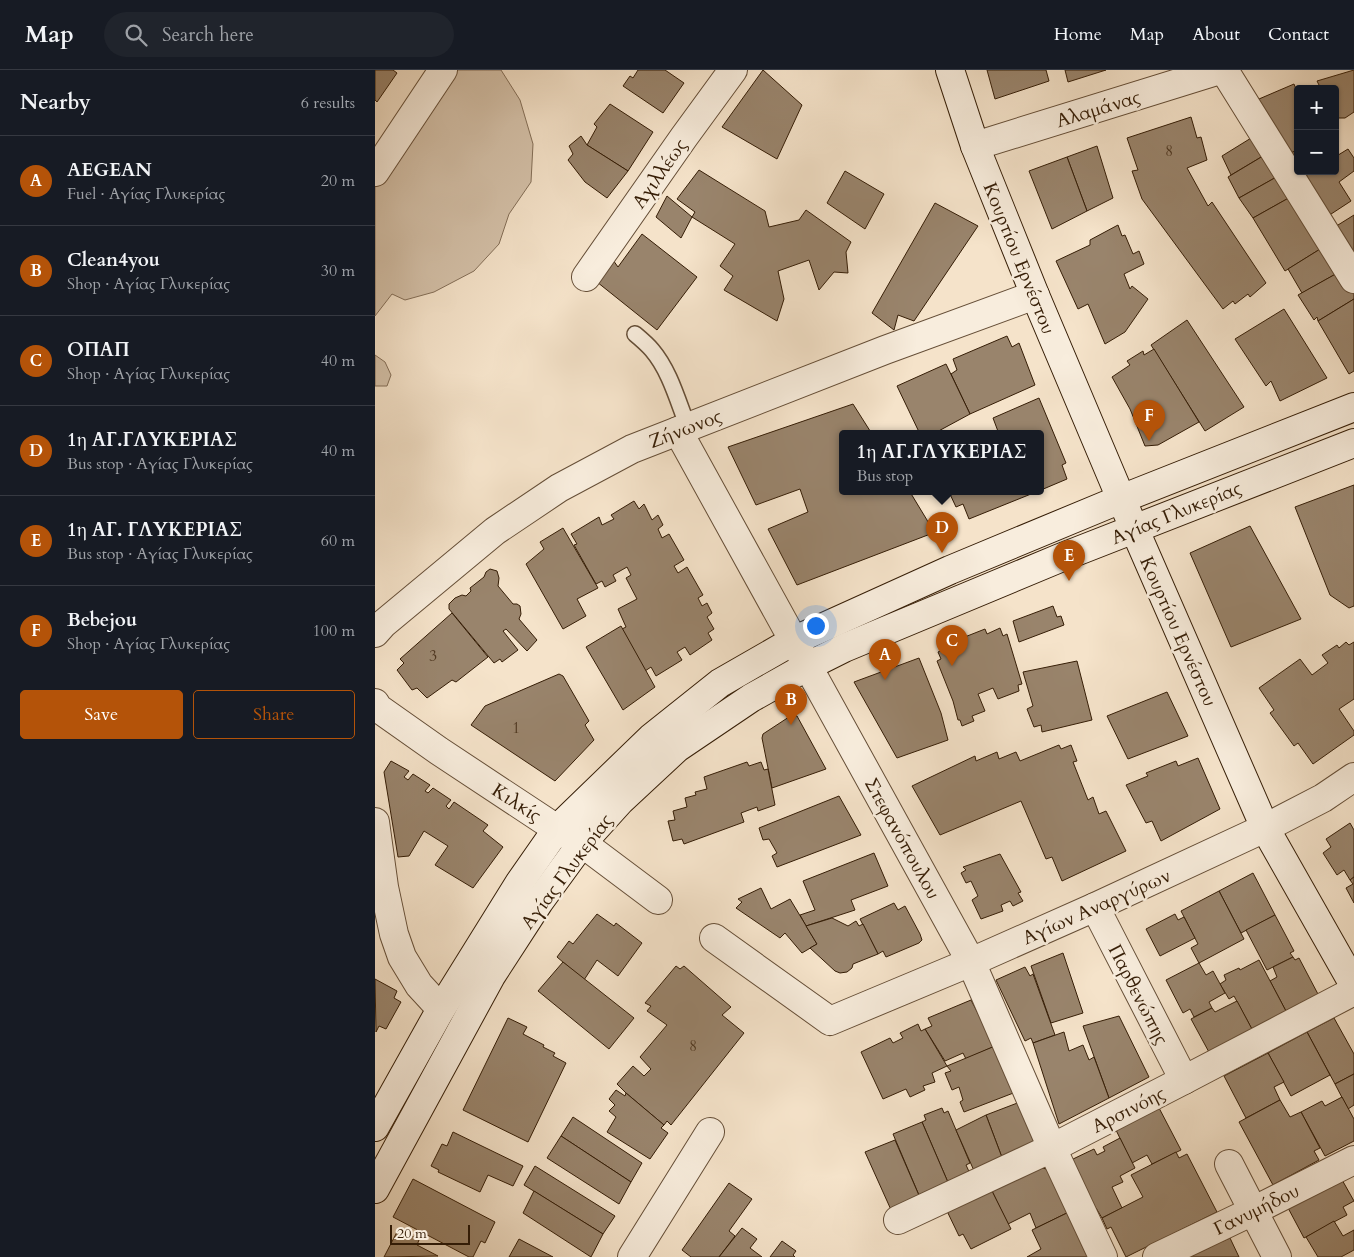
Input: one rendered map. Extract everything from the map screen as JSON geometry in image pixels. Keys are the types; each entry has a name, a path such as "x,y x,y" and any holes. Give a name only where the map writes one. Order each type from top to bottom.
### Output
{"street":[{"path":"375,172 443,70"},
{"name":"Αχιλλέως","path":"586,277 733,70"},
{"name":"Κουρτίου Ερνέστου","path":"950,70 975,146 1035,295 1121,500 1265,828 1354,985"},
{"name":"Αλαμάνας","path":"975,146 1220,70"},
{"path":"1224,70 1354,279"},
{"name":"Ζήνωνος","path":"375,633 383,624 495,531 559,488 631,449 893,347 1035,295"},
{"name":"Αγίας Γλυκερίας","path":"375,1127 441,1009 520,882 557,829 651,738 720,683 793,641 950,570 1354,407"},
{"name":"Στεφανόπουλου","path":"683,429 793,641 971,962 1052,1148 1103,1257"},
{"name":"Αγίας Γλυκερίας","path":"375,1189 491,976 539,902 582,843 620,800 677,748 751,698 808,666 853,645 1060,558 1354,442"},
{"name":"Κιλκίς","path":"375,704 439,751 557,829 582,843 658,900"},
{"name":"Αγίων Αναργύρων","path":"714,938 830,1021 1095,908 1265,828 1323,798 1354,777"},
{"path":"375,822 383,887 394,934 402,957 419,985 441,1009"},
{"name":"Παρθενώπης","path":"1095,908 1184,1080"},
{"name":"Αρσινόης","path":"898,1220 1052,1148 1354,991"},
{"path":"643,1253 710,1132"},
{"name":"Γανυμήδου","path":"1157,1257 1354,1160"},
{"path":"1229,1164 1277,1257"}],"lane":[{"name":"Στεφανόπουλου","path":"635,334 652,349 663,366 683,429"}],"shaded area":[{"path":"453,70 501,70 520,100 533,144 531,182 509,214 499,244 474,271 434,292 405,300 392,294 375,316 375,186"},
{"path":"375,355 385,362 391,375 387,386 375,386"}],"building":[{"path":"375,70 393,70 397,73 377,102 375,100"},
{"path":"638,70 665,70 684,83 663,113 623,86 630,76 633,78"},
{"path":"763,70 802,105 777,159 722,127"},
{"path":"987,70 1046,70 1049,81 995,99"},
{"path":"1065,70 1106,70 1068,82"},
{"path":"1354,70 1354,112 1345,118 1339,118 1339,85 1319,85 1317,81"},
{"path":"1294,84 1294,151 1288,155 1265,119 1259,99"},
{"path":"610,104 653,132 628,171 587,145 597,127 594,124"},
{"path":"1191,117 1197,138 1201,137 1207,160 1187,168 1208,206 1212,202 1266,283 1250,297 1248,294 1235,304 1233,301 1223,309 1142,199 1132,171 1138,170 1127,138"},
{"path":"1256,135 1268,153 1231,175 1222,156"},
{"path":"581,136 587,145 628,171 607,198 585,182 568,160 573,154 569,146"},
{"path":"1097,146 1113,198 1087,211 1067,157"},
{"path":"1348,149 1354,158 1354,171 1339,182 1351,201 1325,218 1301,179 1307,175 1339,175 1339,155"},
{"path":"1294,151 1294,166 1288,155"},
{"path":"1268,153 1280,175 1239,198 1228,177"},
{"path":"1067,157 1087,211 1052,229 1029,171"},
{"path":"699,170 765,211 769,227 799,220 806,210 851,242 846,252 848,273 834,272 819,290 809,260 778,271 784,299 777,321 724,290 733,276 720,266 735,244 692,217 695,212 677,199"},
{"path":"845,171 884,194 865,229 827,203"},
{"path":"1280,175 1294,195 1253,218 1239,198"},
{"path":"1299,175 1307,175 1301,179"},
{"path":"1294,195 1325,246 1285,271 1253,218"},
{"path":"667,196 692,217 681,238 656,217"},
{"path":"935,203 978,226 914,321 898,315 894,330 872,313"},
{"path":"1354,215 1354,255 1330,230"},
{"path":"1118,225 1122,236 1125,235 1133,254 1139,251 1144,264 1124,274 1130,289 1132,286 1148,299 1125,332 1105,344 1088,304 1078,309 1056,261 1090,245 1090,240"},
{"path":"642,234 697,277 657,330 597,282 613,260 618,267"},
{"path":"1325,246 1341,271 1302,293 1288,269"},
{"path":"1341,271 1354,291 1354,299 1318,321 1317,317 1314,320 1298,295"},
{"path":"1354,299 1354,371 1349,374 1318,321"},
{"path":"1284,309 1327,378 1280,401 1271,381 1266,386 1235,339"},
{"path":"1187,320 1244,407 1205,431 1151,345"},
{"path":"1007,336 1012,347 1019,343 1035,385 970,414 951,374 957,370 953,359"},
{"path":"1154,349 1199,422 1158,445 1145,446 1130,409 1112,377 1130,365 1127,361 1143,351 1144,355"},
{"path":"946,364 970,414 940,430 918,430 897,386"},
{"path":"1039,398 1066,463 1062,465 1067,479 1044,489 1044,430 998,430 993,418"},
{"path":"853,404 869,430 839,430 839,495 912,495 933,533 797,585 768,529 808,512 800,489 756,505 728,447"},
{"path":"1354,485 1354,606 1349,608 1330,595 1295,507"},
{"path":"950,495 1029,495 969,519 963,504 956,507"},
{"path":"634,501 639,509 644,504 652,520 658,515 663,525 658,529 662,538 669,534 684,560 674,566 678,573 687,567 703,595 698,598 702,606 707,603 712,613 707,617 714,629 708,633 712,640 690,655 685,647 677,652 682,660 656,676 651,667 645,671 622,629 626,627 618,609 637,599 626,578 631,575 627,567 613,575 616,581 605,587 602,581 596,584 574,545 577,544 571,534 599,517 602,525 614,519 611,515"},
{"path":"1250,526 1301,619 1231,647 1190,553"},
{"path":"563,528 598,588 577,599 586,616 563,629 526,564 544,549 540,542"},
{"path":"490,569 497,571 499,578 498,586 513,604 520,606 521,614 519,619 537,640 527,651 506,629 503,631 518,650 502,662 500,659 494,663 449,609 449,604 455,598 462,595 466,596 471,591 470,588 484,577"},
{"path":"1053,606 1057,617 1061,616 1064,625 1019,642 1013,621"},
{"path":"452,613 488,657 456,682 452,680 427,698 417,688 412,690 397,670 404,663 400,659"},
{"path":"621,626 655,687 623,710 586,647"},
{"path":"1000,628 1003,636 1007,634 1022,684 1018,685 1019,691 998,699 993,688 978,694 985,711 972,716 974,721 962,726 960,720 958,720 953,701 937,661 941,659 938,652 948,647 947,644 985,629 987,634"},
{"path":"1346,642 1349,645 1354,642 1354,699 1339,709 1354,731 1354,735 1313,764 1298,743 1294,746 1270,713 1274,710 1259,688 1300,659 1312,675 1328,663 1322,655 1337,645 1339,648"},
{"path":"919,658 941,713 948,740 897,758 854,682"},
{"path":"1077,661 1092,720 1042,732 1041,725 1034,727 1027,709 1033,706 1023,672"},
{"path":"559,674 563,676 589,721 585,725 594,740 555,781 471,725 485,706"},
{"path":"1167,692 1188,736 1128,759 1107,716"},
{"path":"792,715 797,716 826,769 772,788 762,738 763,734"},
{"path":"1059,745 1061,749 1071,745 1077,761 1073,762 1088,800 1093,797 1099,814 1106,811 1126,851 1062,881 1052,857 1046,859 1021,801 940,835 912,786 975,756 976,761 997,752 999,759 1016,752 1020,761"},
{"path":"1198,758 1220,809 1161,841 1152,821 1146,823 1126,785 1148,776 1146,773 1176,761 1178,766"},
{"path":"391,761 409,771 404,777 408,780 413,774 430,785 425,791 428,793 433,788 451,800 446,806 449,809 454,802 488,825 483,831 503,847 473,888 435,865 448,846 424,831 409,856 398,857 384,772"},
{"path":"747,762 749,766 761,762 764,770 768,769 775,805 758,811 757,807 741,813 744,822 684,844 682,839 673,841 668,821 675,820 673,811 687,807 685,798 696,795 695,792 707,789 704,777"},
{"path":"839,796 861,835 777,867 772,856 777,853 769,839 763,840 759,828"},
{"path":"1350,823 1354,830 1354,877 1350,880 1344,870 1337,875 1323,853 1331,847 1326,839"},
{"path":"874,853 888,886 851,900 855,910 806,926 800,915 815,910 803,881"},
{"path":"1000,854 1021,892 1018,893 1023,901 1013,906 1010,901 1001,905 1003,911 981,919 972,900 978,896 971,881 966,883 961,873 966,870 963,867"},
{"path":"1253,873 1275,915 1241,933 1219,891"},
{"path":"1354,877 1354,903 1346,888 1353,884 1350,880"},
{"path":"761,888 771,909 790,899 817,944 802,953 785,933 780,938 736,908 742,902 738,899"},
{"path":"1219,891 1244,939 1199,963 1191,948 1198,944 1181,911"},
{"path":"894,903 898,910 905,906 922,940 886,957 883,951 878,954 860,919"},
{"path":"597,914 614,926 616,923 642,943 618,976 597,960 584,980 557,957 569,941 573,944"},
{"path":"1175,914 1178,920 1184,917 1195,938 1160,956 1146,929"},
{"path":"1275,915 1294,951 1290,953 1293,957 1267,970 1246,930"},
{"path":"832,918 848,926 856,921 859,926 863,924 878,954 853,964 852,968 847,972 840,973 835,971 810,948 817,944 806,926"},
{"path":"1063,953 1083,1013 1051,1023 1031,966"},
{"path":"1293,957 1295,960 1299,958 1319,996 1287,1013 1270,981 1277,977 1273,967"},
{"path":"1259,960 1287,1013 1253,1031 1234,996 1229,999 1220,984 1226,980 1224,975 1239,968 1240,970"},
{"path":"563,962 634,1018 609,1049 538,991"},
{"path":"1199,963 1206,975 1213,971 1225,993 1209,1002 1212,1008 1194,1017 1190,1009 1183,1013 1166,980"},
{"path":"676,966 680,969 684,966 731,1007 722,1015 744,1033 671,1125 667,1121 664,1125 617,1084 633,1066 644,1076 651,1069 640,1057 667,1025 647,1011 651,1006 645,1003"},
{"path":"1025,967 1030,976 1033,974 1055,1035 1033,1043 1031,1038 1025,1041 996,980"},
{"path":"375,979 397,991 394,998 401,1002 386,1029 379,1026 376,1032"},
{"path":"971,1000 995,1046 966,1059 963,1053 945,1061 925,1029 932,1026 928,1018"},
{"path":"1237,1001 1253,1031 1210,1054 1191,1019 1212,1008 1215,1012"},
{"path":"1119,1016 1149,1077 1109,1098 1083,1026"},
{"path":"508,1018 527,1027 523,1034 544,1045 543,1047 555,1053 553,1056 566,1063 528,1142 463,1110"},
{"path":"1334,1018 1354,1054 1354,1074 1335,1084 1307,1032"},
{"path":"918,1024 921,1031 925,1029 947,1066 932,1073 935,1082 923,1086 925,1090 910,1097 906,1089 883,1099 861,1052 890,1038 893,1043 903,1038 900,1033"},
{"path":"1064,1032 1069,1051 1083,1045 1089,1060 1094,1057 1109,1098 1059,1124 1033,1043"},
{"path":"1307,1032 1330,1075 1291,1096 1268,1053"},
{"path":"995,1046 1016,1092 964,1112 960,1102 963,1100 959,1087 952,1090 945,1073 951,1071 947,1066"},
{"path":"1268,1053 1284,1082 1274,1087 1280,1100 1246,1118 1224,1076"},
{"path":"1354,1074 1354,1105 1348,1109 1335,1084"},
{"path":"616,1090 625,1096 626,1093 664,1125 661,1128 668,1133 650,1159 607,1132 616,1117 609,1111 615,1105 609,1099"},
{"path":"1342,1097 1354,1119 1354,1141 1325,1156 1301,1112 1322,1101 1325,1106"},
{"path":"1280,1100 1290,1117 1301,1112 1320,1148 1314,1151 1319,1160 1273,1185 1239,1122"},
{"path":"1020,1102 1039,1144 1003,1160 986,1115"},
{"path":"1158,1106 1181,1150 1152,1164 1147,1155 1132,1163 1115,1128"},
{"path":"942,1108 944,1113 948,1111 970,1163 966,1165 972,1178 950,1187 922,1122 926,1120 924,1115"},
{"path":"986,1115 1003,1160 975,1173 956,1130"},
{"path":"573,1117 642,1163 631,1182 561,1136"},
{"path":"922,1122 950,1187 921,1200 893,1134"},
{"path":"453,1132 523,1166 513,1186 488,1175 480,1192 438,1172 439,1170 431,1166 442,1144 447,1146"},
{"path":"561,1136 631,1182 619,1204 547,1158"},
{"path":"1120,1138 1135,1168 1120,1176 1123,1182 1112,1187 1122,1208 1102,1218 1096,1208 1090,1211 1071,1160 1094,1149 1097,1155 1105,1151 1103,1147"},
{"path":"895,1140 921,1200 892,1212 865,1152"},
{"path":"1176,1152 1179,1158 1187,1154 1217,1212 1126,1257 1111,1227 1107,1229 1102,1218 1143,1197 1131,1175"},
{"path":"535,1166 615,1216 603,1234 524,1185"},
{"path":"1033,1166 1051,1170 1071,1211 1036,1228 1030,1213 1008,1224 990,1187"},
{"path":"1341,1178 1354,1201 1343,1207 1347,1215 1304,1238 1287,1206"},
{"path":"413,1179 495,1222 485,1243 481,1241 473,1257 469,1257 393,1217"},
{"path":"729,1183 752,1199 729,1231 735,1236 719,1257 691,1257 682,1250"},
{"path":"990,1187 1011,1229 971,1249 963,1234 959,1236 946,1209"},
{"path":"534,1191 603,1234 591,1257 523,1213"},
{"path":"1071,1211 1092,1257 1027,1257 1041,1249 1032,1230"},
{"path":"1334,1221 1343,1236 1354,1230 1354,1250 1341,1257 1318,1257 1306,1237"},
{"path":"742,1228 757,1239 750,1248 762,1257 719,1257"},
{"path":"397,1232 402,1236 405,1232 419,1240 417,1245 438,1256 384,1257"},
{"path":"1230,1238 1239,1257 1185,1257 1222,1239 1223,1241"},
{"path":"519,1239 553,1257 509,1257"},
{"path":"782,1241 796,1251 793,1255 795,1257 770,1257"}],"place":[{"name":"Bebejou","path":"1149,441"},
{"name":"1η ΑΓ.ΓΛΥΚΕΡΙΑΣ","path":"942,553"},
{"name":"1η ΑΓ. ΓΛΥΚΕΡΙΑΣ","path":"1069,581"},
{"name":"ΟΠΑΠ","path":"952,666"},
{"name":"AEGEAN","path":"885,680"},
{"name":"Clean4you","path":"791,725"}]}
